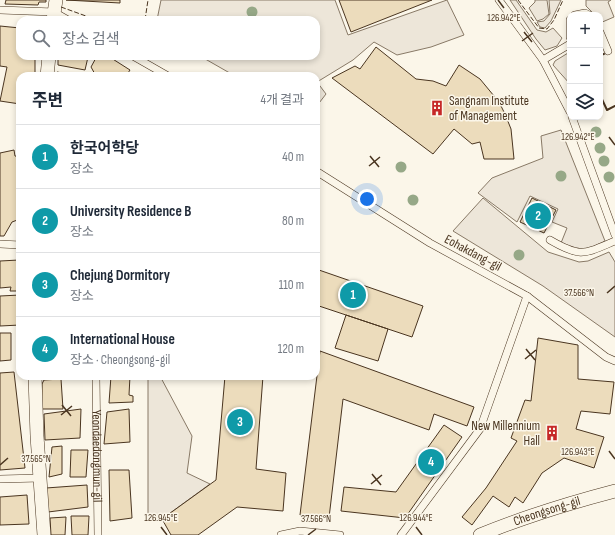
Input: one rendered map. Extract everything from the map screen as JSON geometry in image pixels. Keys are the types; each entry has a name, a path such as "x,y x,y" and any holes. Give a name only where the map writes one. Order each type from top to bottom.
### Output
{"street":[{"path":"47,72 49,60"},
{"path":"35,380 44,535"},
{"name":"Cheongsong-gil","path":"480,535 514,521 562,505 615,491"}],"lane":[{"path":"499,0 543,60 567,99"},
{"path":"0,10 54,11"},
{"path":"603,39 608,51"},
{"path":"543,60 567,46"},
{"path":"140,60 159,72"},
{"path":"573,120 615,235"},
{"name":"Eohakdang-gil","path":"320,173 430,243 527,296 606,357 615,361"},
{"path":"550,240 568,250 580,254 589,253 615,241"},
{"path":"0,244 16,245"},
{"path":"402,535 480,428 527,296"},
{"name":"Yeondaedongmun-gil","path":"96,380 98,535"},
{"path":"0,479 40,478"},
{"path":"281,535 300,531 340,535"}],"shaded area":[{"path":"161,0 335,0 348,35 447,0 464,35 431,47 397,55 374,42 353,60 320,80 320,72 228,72 207,60 320,60 320,16 158,16"},
{"path":"510,0 516,0 537,30 546,32 553,28 562,38 557,46 545,50"},
{"path":"535,0 547,0 549,14 543,19 537,21 529,8"},
{"path":"549,0 561,0 551,21 545,28 540,27 537,22 544,21 550,14"},
{"path":"586,0 611,0 608,2 614,17 603,22 603,12 592,12 586,6"},
{"path":"567,54 567,81 553,65 555,61"},
{"path":"320,86 326,94 320,102"},
{"path":"561,130 605,241 593,247 578,249 561,243 567,228 552,222 558,209 530,196 517,222 478,193 492,178 543,158 541,136"},
{"path":"483,198 548,252 579,262 588,261 609,252 615,262 615,337 543,286 453,231"},
{"path":"148,380 162,380 192,436 187,473 210,484 162,519 148,515"}],"building":[{"path":"6,0 46,0 46,2 39,2 38,5 5,4"},
{"path":"66,0 120,0 120,3"},
{"path":"339,0 432,0 351,32"},
{"path":"0,26 16,28 16,60 35,60 35,72 16,72 16,103 0,101 7,67 0,66"},
{"name":"Sangnam Institute of Management","path":"376,47 416,79 433,81 446,86 459,65 480,79 499,102 505,114 511,129 514,159 484,159 480,142 472,144 454,129 433,154 332,78 355,66 360,69"},
{"path":"58,60 87,60 85,70 58,65"},
{"path":"95,60 114,60 130,70 129,72 94,72 91,67"},
{"path":"14,150 16,156 16,220 12,222 4,236 0,236 0,153"},
{"path":"532,198 556,210 544,233 520,222"},
{"path":"16,260 16,291 10,291 11,287 0,288 0,261"},
{"path":"320,270 423,306 412,337 320,306"},
{"path":"16,295 16,325 0,326 0,296"},
{"path":"346,315 388,329 378,361 335,348"},
{"path":"0,333 11,333 11,360 0,361"},
{"name":"New Millennium Hall","path":"538,338 578,345 578,379 614,382 610,414 581,411 576,429 604,437 594,468 564,458 542,473 523,503 515,497 509,507 493,496 472,525 462,517 486,488 517,441 511,438 525,400 531,401"},
{"path":"320,351 474,407 467,426 434,414 429,430 343,399 329,518 300,515 316,380 320,380"},
{"path":"14,372 25,468 0,470 0,373"},
{"path":"44,380 61,380 63,409 41,409 42,384"},
{"path":"111,380 130,380 129,395 133,396 133,402 109,403"},
{"path":"225,380 263,380 256,469 286,473 283,511 237,507 198,535 171,535 162,519 216,480"},
{"path":"81,409 80,438 45,440 44,414"},
{"path":"129,409 130,442 104,444 107,412"},
{"path":"444,425 462,437 405,518 341,511 344,487 396,492"},
{"path":"62,446 62,474 49,477 52,447"},
{"path":"71,450 88,450 86,477 70,477"},
{"path":"109,470 129,470 132,518 110,521"},
{"path":"87,485 88,507 48,512 46,488"},
{"path":"27,495 29,524 0,525 0,497"},
{"path":"71,516 89,516 88,535 72,535"},
{"path":"66,517 65,535 51,535 50,518"}],"fence":[{"path":"146,16 148,0"},
{"path":"518,0 539,28 547,29 554,20 563,0"},
{"path":"61,7 86,16"}],"wall":[{"path":"603,101 607,110 615,106"}],"place":[{"name":"Sangnam Institute of Management","path":"437,108"},
{"name":"University Residence B","path":"538,216"},
{"name":"한국어학당","path":"353,295"},
{"name":"Chejung Dormitory","path":"240,422"},
{"name":"New Millennium Hall","path":"552,433"},
{"name":"International House","path":"431,462"}]}
